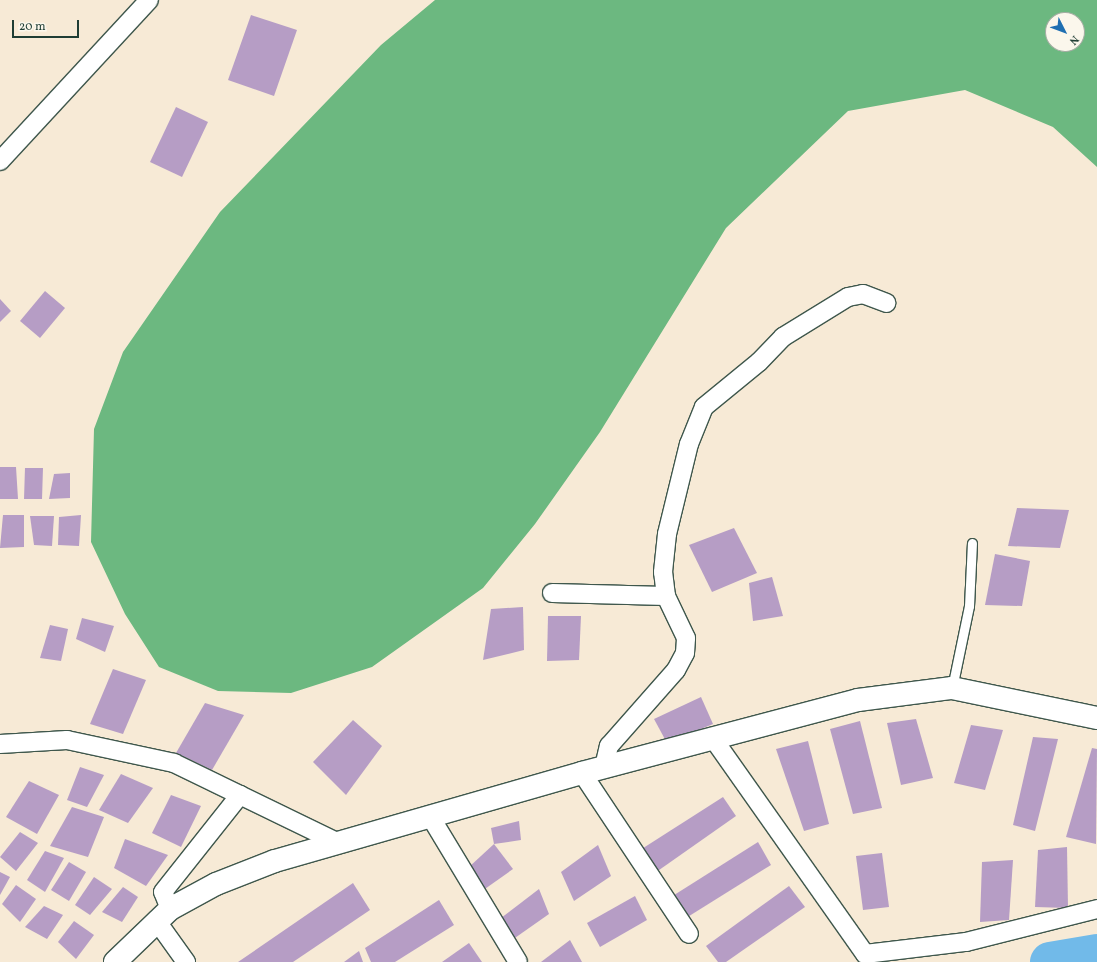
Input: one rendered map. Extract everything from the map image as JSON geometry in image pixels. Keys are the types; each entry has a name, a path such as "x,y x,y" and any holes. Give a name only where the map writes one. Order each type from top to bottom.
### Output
{"street":[{"path":"0,161 149,0"},
{"path":"604,767 609,746 676,670 685,653 686,638 666,596 663,572 667,534 688,444 704,408 783,337 848,297 863,294 886,303"},
{"path":"552,593 666,596"},
{"path":"115,962 163,915 216,884 339,843 430,816 712,737 858,700 952,688 1097,718"},
{"path":"712,737 865,954 966,942 1097,909"},
{"path":"0,744 67,740 174,763 339,843"},
{"path":"582,773 689,934"},
{"path":"186,962 163,915 163,892 240,795"},
{"path":"430,816 518,962"}],"lane":[{"path":"952,688 969,606 972,543"}],"green space":[{"path":"435,0 1097,0 1097,167 1053,127 965,90 848,111 726,228 600,432 535,524 483,588 372,667 291,693 218,691 159,667 125,614 91,542 94,429 123,352 220,212 381,45"}],"building":[{"path":"251,15 297,30 274,96 228,80"},
{"path":"176,107 208,122 182,177 150,162"},
{"path":"45,291 65,308 40,338 20,321"},
{"path":"0,299 11,311 0,322"},
{"path":"0,467 16,467 18,499 0,499"},
{"path":"25,468 43,468 42,499 24,499"},
{"path":"70,473 70,498 49,499 54,474"},
{"path":"1017,508 1069,510 1060,548 1008,546"},
{"path":"3,515 24,515 24,547 0,548"},
{"path":"81,515 79,546 58,545 59,517"},
{"path":"30,516 54,516 52,546 34,545"},
{"path":"734,528 757,573 712,592 689,545"},
{"path":"995,554 1030,561 1022,606 985,605"},
{"path":"772,577 783,616 753,621 749,583"},
{"path":"523,607 524,650 483,660 491,609"},
{"path":"548,616 581,616 579,660 547,661"},
{"path":"82,618 114,626 105,652 76,639"},
{"path":"50,625 68,629 61,661 40,658"},
{"path":"113,669 146,680 123,734 90,724"},
{"path":"701,697 713,724 667,743 654,719"},
{"path":"205,703 244,715 212,770 176,753"},
{"path":"916,719 933,778 901,785 887,723"},
{"path":"353,720 382,746 346,795 313,762"},
{"path":"860,721 882,808 853,814 830,729"},
{"path":"971,725 1003,730 985,790 954,783"},
{"path":"1033,737 1058,739 1035,831 1013,825"},
{"path":"808,741 829,824 804,831 776,749"},
{"path":"1092,748 1097,749 1096,844 1066,837"},
{"path":"80,767 104,775 87,807 67,800"},
{"path":"121,774 153,788 128,823 99,810"},
{"path":"29,781 59,795 37,834 6,817"},
{"path":"171,795 201,806 181,847 152,833"},
{"path":"723,797 736,816 652,875 637,852"},
{"path":"72,807 104,817 88,857 50,846"},
{"path":"519,821 521,840 494,844 491,828"},
{"path":"20,832 38,843 16,871 0,857"},
{"path":"125,839 168,855 146,886 114,868"},
{"path":"758,842 771,865 686,918 671,897"},
{"path":"494,844 513,869 482,891 469,867"},
{"path":"598,845 611,876 574,901 561,872"},
{"path":"1067,847 1068,908 1035,907 1038,850"},
{"path":"45,851 64,858 45,892 27,880"},
{"path":"882,853 889,907 863,910 856,856"},
{"path":"1013,860 1009,920 980,922 982,862"},
{"path":"69,862 86,872 69,901 51,890"},
{"path":"0,872 10,877 0,895"},
{"path":"94,877 112,889 90,915 75,905"},
{"path":"353,883 370,910 293,962 238,962"},
{"path":"16,885 36,899 20,922 2,904"},
{"path":"789,886 805,907 726,962 718,962 706,946"},
{"path":"123,887 138,897 122,922 102,912"},
{"path":"539,889 549,914 512,940 501,918"},
{"path":"635,896 647,920 600,947 587,923"},
{"path":"439,900 454,925 395,962 371,962 365,948"},
{"path":"44,906 63,915 47,939 25,927"},
{"path":"74,921 94,935 76,959 58,942"},
{"path":"570,940 582,962 541,962"},
{"path":"469,943 482,962 442,962"},
{"path":"359,951 363,962 344,962"}],"waterway":[{"path":"1050,962 1097,954"}]}
